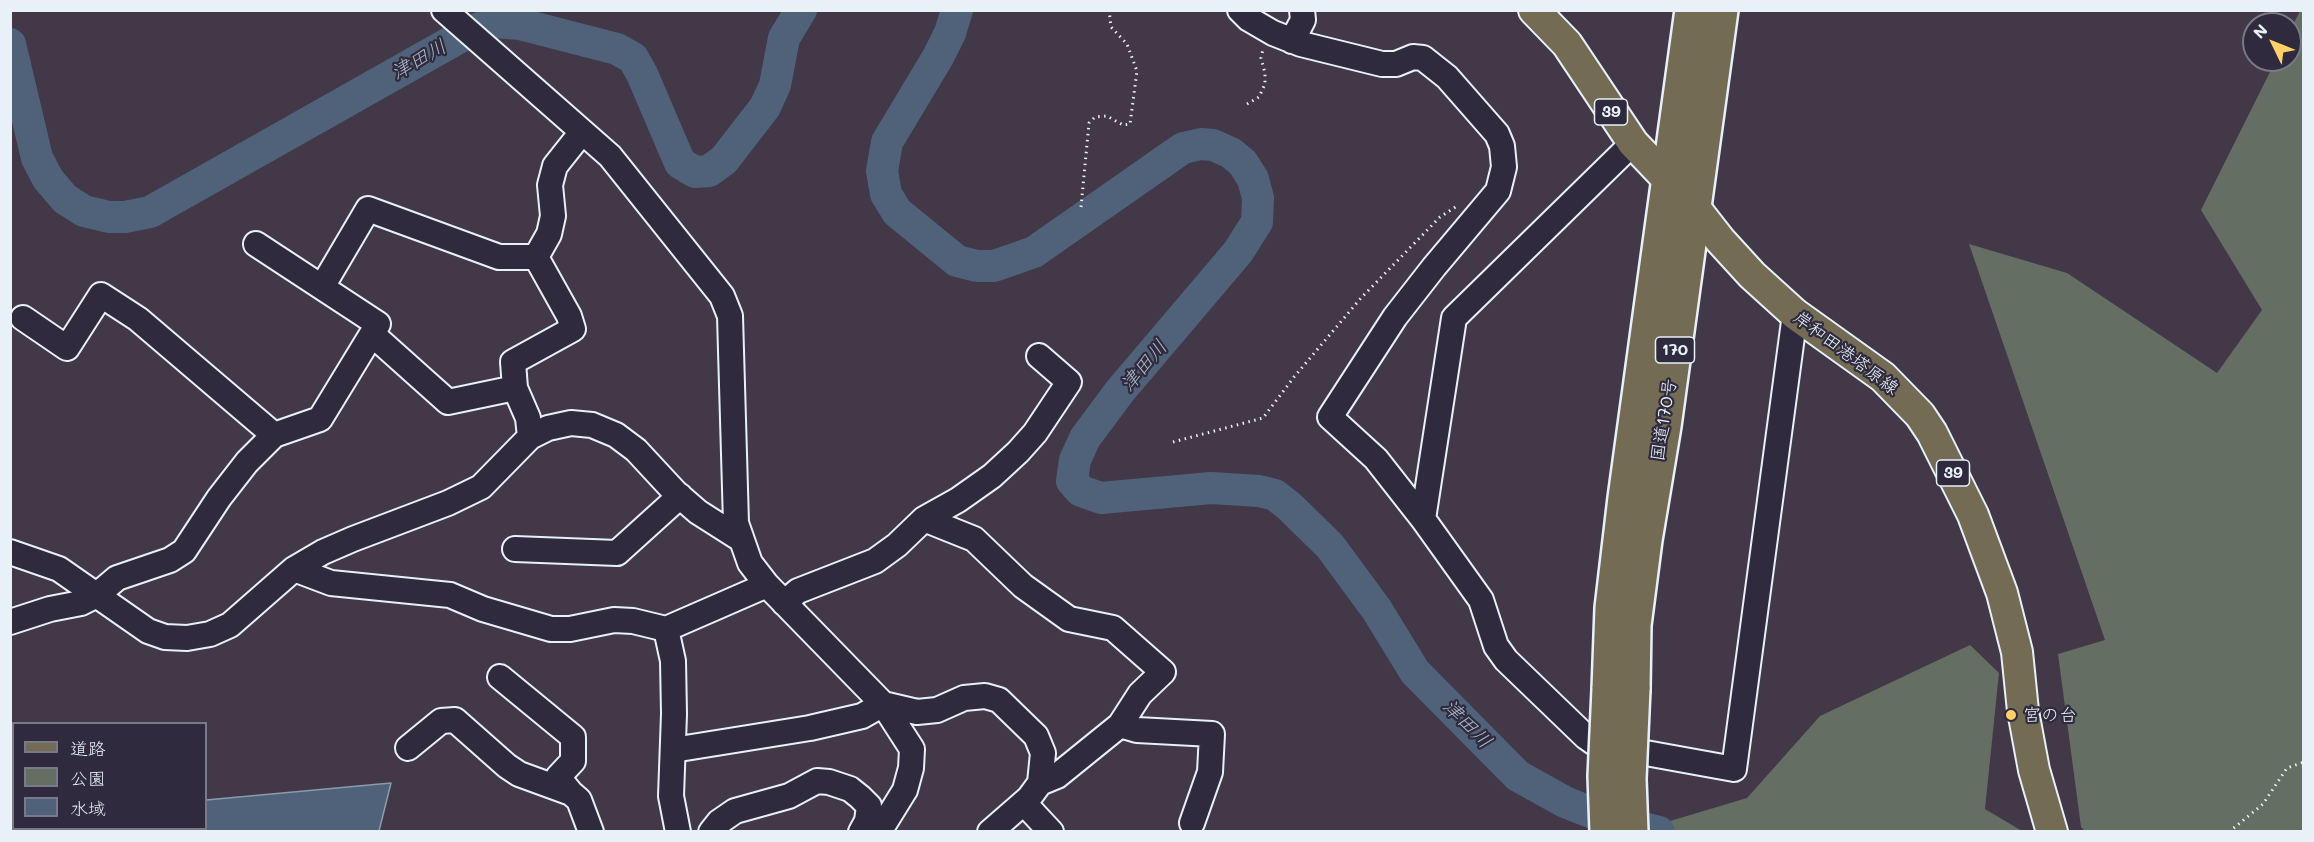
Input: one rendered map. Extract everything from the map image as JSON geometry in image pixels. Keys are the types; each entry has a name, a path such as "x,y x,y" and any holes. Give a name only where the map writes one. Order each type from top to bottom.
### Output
{"highway":[{"name":"国道170号","path":"1631,831 1629,779 1613,597 1692,10"},
{"name":"国道170号","path":"1607,831 1605,776 1634,625 1695,208 1721,10"}],"main road":[{"name":"岸和田港塔原線","path":"1534,10 1567,44 1633,144 1695,208 1752,275 1795,314 1883,377 1920,415 1932,433 1959,483 1978,526 2002,593 2017,652 2023,711 2034,770 2047,822 2052,831"}],"street":[{"path":"1240,10 1269,31 1292,41 1382,64 1396,64 1413,57 1423,58 1447,77 1497,134 1502,146 1504,167 1498,191 1395,317 1330,417 1376,459 1423,519 1481,600 1496,646 1506,660 1596,744 1734,769 1795,314"},
{"path":"1292,41 1303,20 1302,10"},
{"path":"447,13 617,164 722,296 730,316 736,523 750,563 767,585 883,704 912,749 911,768 905,790 879,831"},
{"path":"536,257 549,234 553,216 550,185 555,166 582,132"},
{"path":"1423,519 1454,318 1633,144"},
{"path":"322,287 368,209 499,257 536,257"},
{"path":"10,622 50,609 81,603 97,595 117,578 170,560 183,551 247,462 274,435 320,419 378,324 256,244"},
{"path":"530,438 528,418 515,388 513,362 573,329 569,316 536,257"},
{"path":"23,318 67,348 101,296 138,319 274,435"},
{"path":"372,334 448,402 515,388"},
{"path":"784,603 798,591 875,561 897,545 924,519 958,500 992,476 1035,434 1070,382 1039,356"},
{"path":"10,552 59,569 148,631 165,637 187,638 210,634 230,625 294,569 343,543 448,504 481,487 530,438 548,428 571,423 592,425 616,435 636,450 698,512 742,540"},
{"path":"515,549 617,553 680,496"},
{"path":"924,519 974,539 1023,586 1069,619 1113,628 1163,672 1140,694 1120,725 1057,776 1040,783"},
{"path":"294,569 331,583 450,595 483,609 552,629 570,629 614,620 633,621 666,629 767,585"},
{"path":"666,629 673,661 671,796 678,831"},
{"path":"500,677 573,737 573,761 558,777 579,800 591,831"},
{"path":"673,750 820,726 862,716 883,704 917,712 937,710 964,698 986,696 999,700 1036,736 1043,753 1043,772 1040,783 1024,802 990,831"},
{"path":"408,748 441,721 455,720 519,774 571,793"},
{"path":"1120,725 1137,730 1212,734 1210,772 1192,823"},
{"path":"711,831 735,811 789,796 817,781 830,782 850,789 864,801 868,806 868,813 867,821 861,831"},
{"path":"1024,802 1051,831"}],"path":[{"path":"1081,207 1089,123 1095,117 1107,116 1123,125 1130,124 1137,71 1127,44 1111,27 1109,10"},
{"path":"1246,104 1259,97 1265,84 1261,58 1269,31"},
{"path":"1173,442 1263,418 1294,376 1361,298 1440,217 1464,201"},
{"path":"2229,831 2263,804 2287,768 2304,762"}],"green space":[{"path":"2304,11 2303,831 2085,831 2081,827 2058,654 2105,640 1969,244 2067,273 2217,373 2262,310 2201,210 2270,72 2302,72 2302,12 2300,12"},
{"path":"1970,645 1999,673 1985,809 2022,831 1661,831 1660,824 1747,798 1820,716"}],"water":[{"path":"391,783 379,831 102,832 101,830 207,830 207,800"}],"waterway":[{"name":"津田川","path":"10,44 37,158 48,179 65,199 84,211 109,217 125,217 150,212 460,37 493,22 520,24 617,49 633,58 680,163 695,172 709,171 724,160 765,107 775,85 784,38 801,10"},
{"name":"津田川","path":"957,10 950,33 938,57 887,142 882,171 886,194 897,212 957,261 977,266 994,266 1034,252 1183,148 1201,144 1213,145 1231,153 1243,163 1253,179 1258,198 1257,222 1238,252 1120,391 1085,438 1075,460 1072,481 1081,491 1101,498 1211,488 1259,491 1275,495 1330,546 1377,610 1415,672 1518,776 1565,802 1605,818 1659,832"}],"place":[{"name":"宮の台","path":"2011,715"}]}
